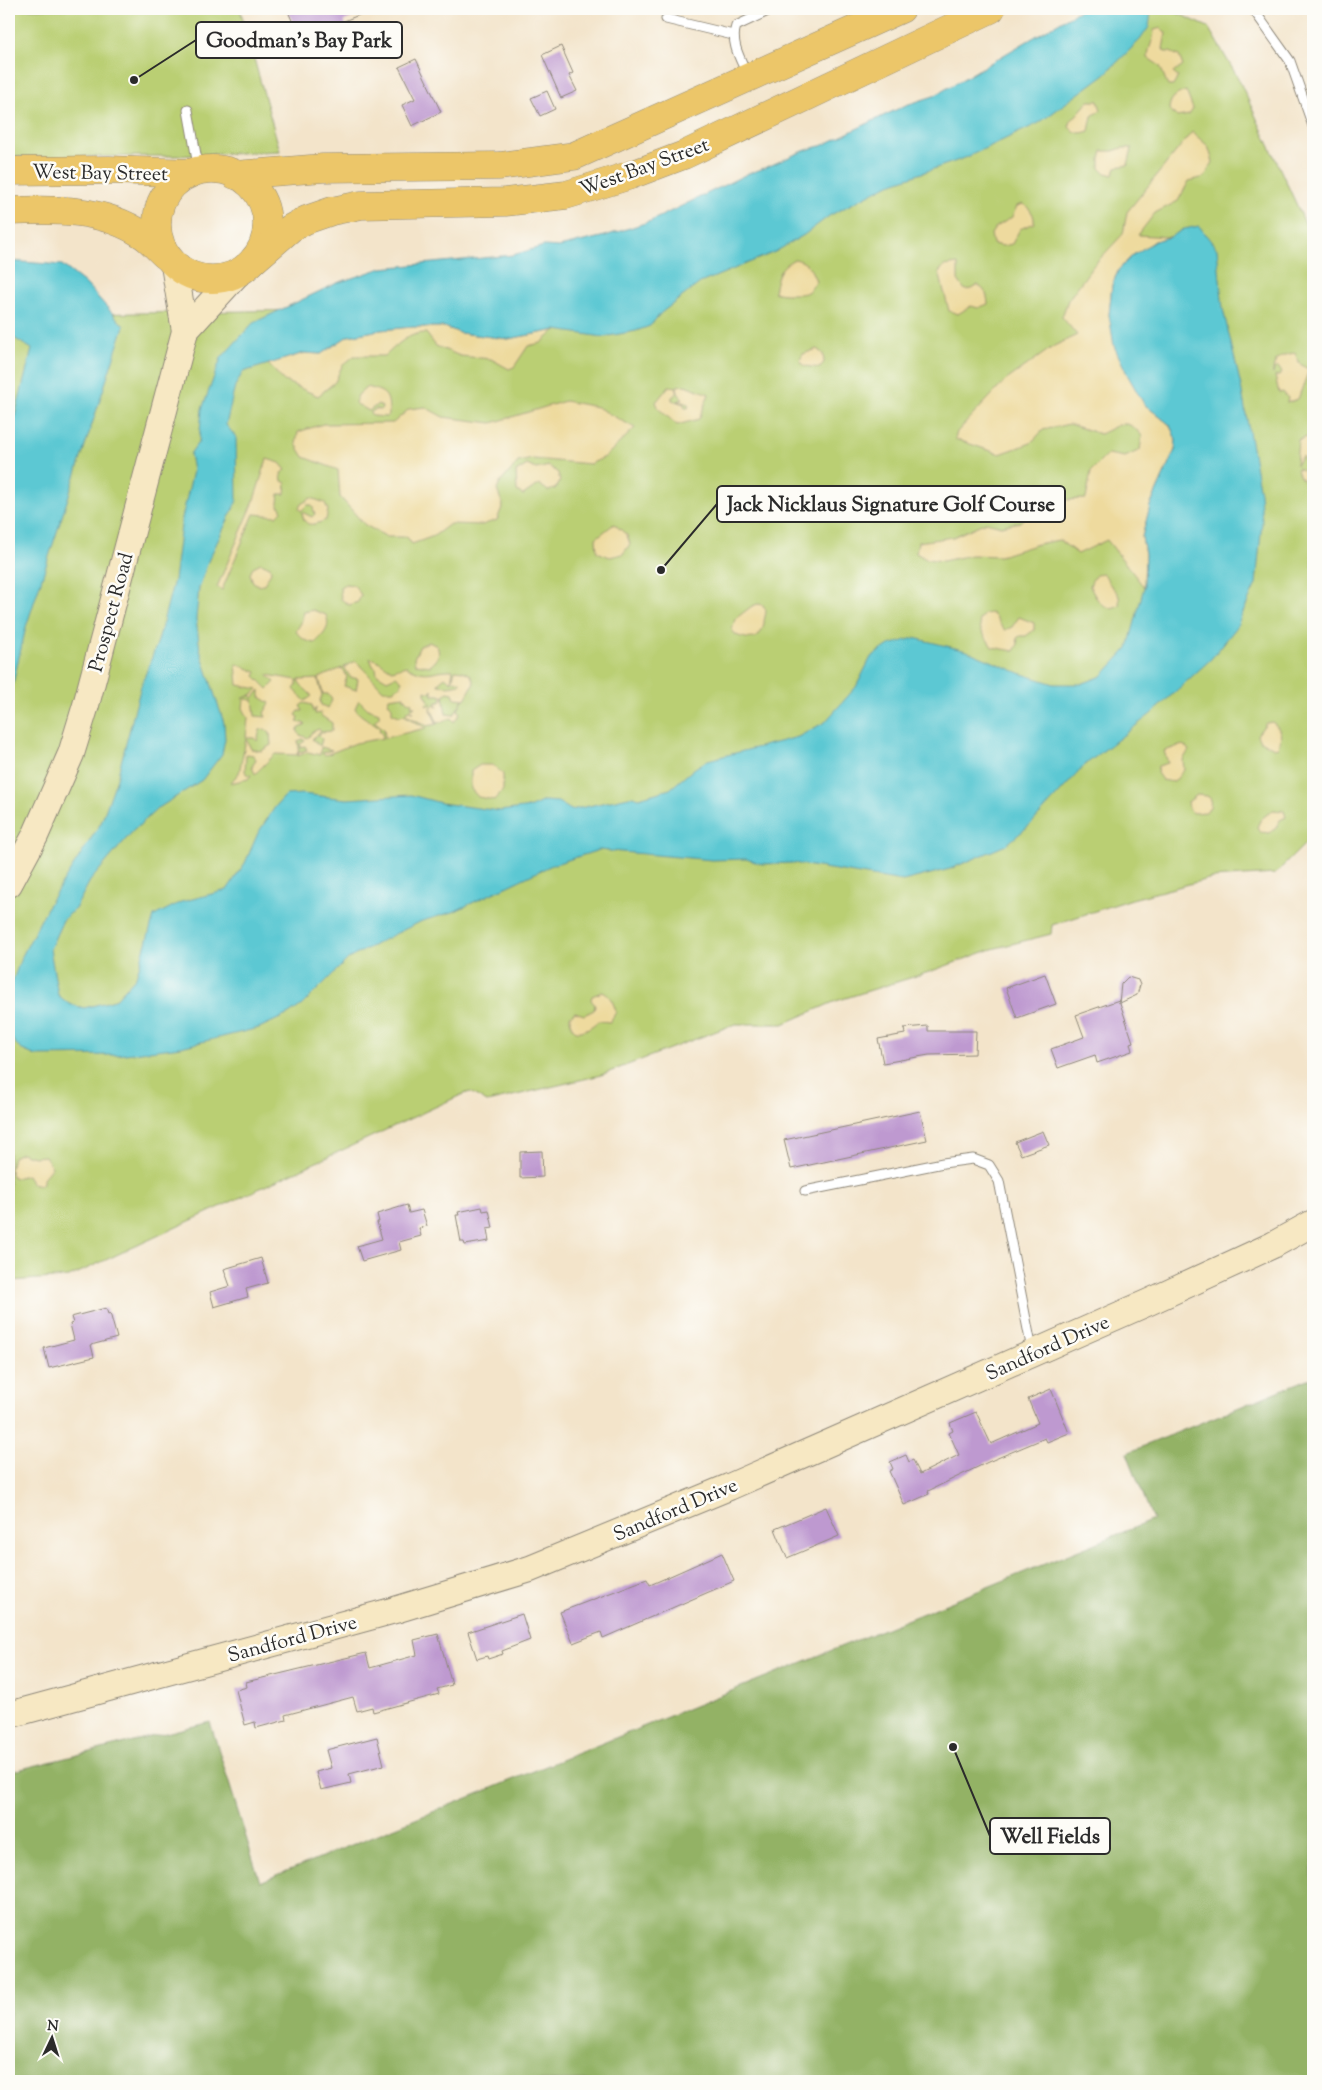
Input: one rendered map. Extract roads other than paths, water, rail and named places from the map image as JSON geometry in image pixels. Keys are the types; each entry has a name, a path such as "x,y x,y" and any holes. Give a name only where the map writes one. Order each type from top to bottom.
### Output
{"main road":[{"name":"West Bay Street","path":"235,174 324,168 500,166 574,156 749,78 869,19 901,9"},
{"name":"West Bay Street","path":"246,266 292,228 306,220 332,211 361,205 506,202 558,196 631,175 684,155 991,9"},
{"name":"West Bay Street","path":"9,171 110,170 196,172"},
{"path":"221,170 235,174 255,191 265,211 267,230 264,241 246,266 226,278 202,278 184,272 170,261 160,244 157,228 161,203 175,183 196,172 221,170"},
{"name":"West Bay Street","path":"9,211 82,212 103,217 143,235 170,261"}],"street":[{"name":"Prospect Road","path":"9,884 35,836 72,754 185,331 170,261"},
{"name":"Prospect Road","path":"185,331 246,266"},
{"name":"Sandford Drive","path":"9,1715 394,1610 530,1569 729,1486 1033,1353 1264,1249 1313,1224"}],"lane":[{"path":"749,78 733,35 736,26 772,9"},
{"path":"1253,9 1290,61 1313,126"},
{"path":"666,18 733,35"},
{"path":"188,110 196,172"},
{"path":"805,1192 943,1163 973,1159 989,1165 999,1182 1033,1353"}],"water":[{"path":"1082,9 1150,9 1149,27 1140,40 1105,74 1039,123 965,158 887,185 829,216 804,235 775,252 700,283 661,313 650,326 636,331 603,337 556,330 508,339 460,333 445,327 412,327 380,330 348,336 321,354 304,353 243,372 235,386 226,425 236,437 237,501 209,559 199,588 196,619 200,650 224,723 225,739 222,754 202,780 157,809 132,832 90,881 75,909 63,920 50,949 58,995 69,1004 84,1008 115,1000 136,977 154,916 181,902 227,890 245,863 258,833 275,807 286,795 302,794 347,799 411,795 441,803 500,811 531,807 544,801 558,802 571,810 633,796 639,798 670,789 695,768 708,760 798,737 825,722 856,687 871,657 889,645 914,638 967,651 1022,674 1054,684 1081,684 1102,676 1128,648 1144,587 1145,554 1142,537 1150,506 1175,450 1176,440 1170,425 1144,404 1114,346 1109,315 1112,285 1119,269 1133,255 1155,241 1170,237 1184,229 1199,226 1217,249 1223,309 1241,386 1260,493 1262,522 1256,584 1236,628 1211,659 1151,714 1086,764 1031,824 1006,845 950,869 903,881 793,863 762,864 746,859 712,860 599,850 552,865 453,912 422,921 393,935 348,959 302,1005 289,1014 259,1028 181,1047 117,1055 36,1056 20,1049 9,1035 9,991 21,958 50,902 101,823 117,778 141,686 158,641 174,580 182,518 193,471 190,454 199,441 202,409 221,358 253,323 337,283 382,268 513,255 544,246 559,247 605,236 651,221 749,173 802,151 821,146 906,105 934,96"},
{"path":"9,261 62,265 85,283 124,326 26,627 9,701 9,439 32,349 9,335"}],"place":[{"name":"Goodman's Bay Park","path":"134,80"},
{"name":"Jack Nicklaus Signature Golf Course","path":"661,570"},
{"name":"Well Fields","path":"953,1747"}]}
